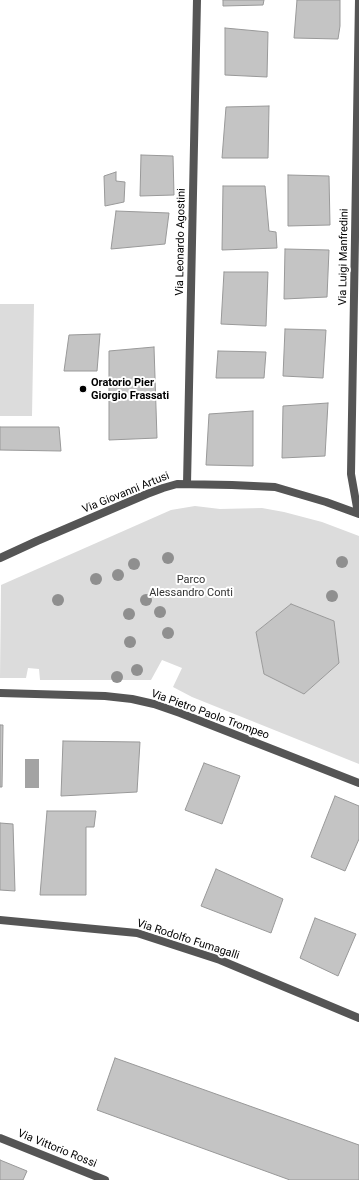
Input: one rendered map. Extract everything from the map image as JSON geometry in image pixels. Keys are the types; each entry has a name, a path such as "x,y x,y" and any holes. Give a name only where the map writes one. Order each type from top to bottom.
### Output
{"street":[{"name":"Via Leonardo Agostini","path":"187,484 197,0"},
{"name":"Via Luigi Manfredini","path":"359,0 355,474 359,514"},
{"name":"Via Giovanni Artusi","path":"0,558 147,494 177,484 275,487 326,502 359,514"},
{"name":"Via Pietro Paolo Trompeo","path":"0,693 105,696 132,699 154,704 359,783"},
{"name":"Via Rodolfo Fumagalli","path":"0,920 137,933 220,960 359,1018"},
{"name":"Via Vittorio Rossi","path":"0,1138 105,1180"}],"green space":[{"path":"0,304 34,304 32,416 0,416"},
{"name":"Parco Alessandro Conti","path":"195,506 220,509 262,508 322,522 359,536 359,764 192,697 173,687 182,668 162,660 151,680 40,680 39,669 28,668 26,678 0,678 1,585 171,510","holes":["291,604 334,621 339,663 304,694 264,674 256,632"]}],"shaded area":[{"path":"25,759 39,759 39,788 25,788"}],"building":[{"path":"223,0 264,0 263,5 223,6"},
{"path":"297,0 340,0 340,26 338,39 294,38"},
{"path":"225,28 268,32 267,77 225,75"},
{"path":"269,106 268,158 222,158 226,107"},
{"path":"141,155 173,156 174,195 140,196"},
{"path":"116,172 116,181 125,182 124,202 105,206 104,176"},
{"path":"288,175 329,176 330,225 288,226"},
{"path":"223,186 265,186 269,231 276,232 277,248 222,250"},
{"path":"116,211 169,213 165,244 111,249"},
{"path":"285,249 329,250 327,297 284,299"},
{"path":"224,272 268,272 266,326 221,324"},
{"path":"285,329 326,330 323,378 283,376"},
{"path":"100,334 97,371 64,371 69,335"},
{"path":"154,347 157,438 109,440 109,351"},
{"path":"218,351 266,352 264,378 216,378"},
{"path":"328,403 325,456 282,458 283,406"},
{"path":"253,411 253,466 206,465 209,414"},
{"path":"0,427 59,427 61,451 0,450"},
{"path":"291,604 334,621 339,663 304,694 264,674 256,632"},
{"path":"0,725 3,725 2,787 0,787"},
{"path":"63,741 140,742 137,792 61,796"},
{"path":"204,763 240,776 222,824 185,810"},
{"path":"335,796 359,806 359,839 345,871 311,857"},
{"path":"47,811 96,811 94,827 86,827 86,895 40,895"},
{"path":"0,823 13,824 15,891 0,890"},
{"path":"216,869 283,899 271,933 201,906"},
{"path":"315,918 356,934 338,976 300,958"},
{"path":"115,1058 359,1145 359,1180 290,1180 97,1110"},
{"path":"0,1160 27,1171 23,1180 0,1180"}],"place":[{"name":"Oratorio Pier Giorgio Frassati","path":"83,389"}]}
